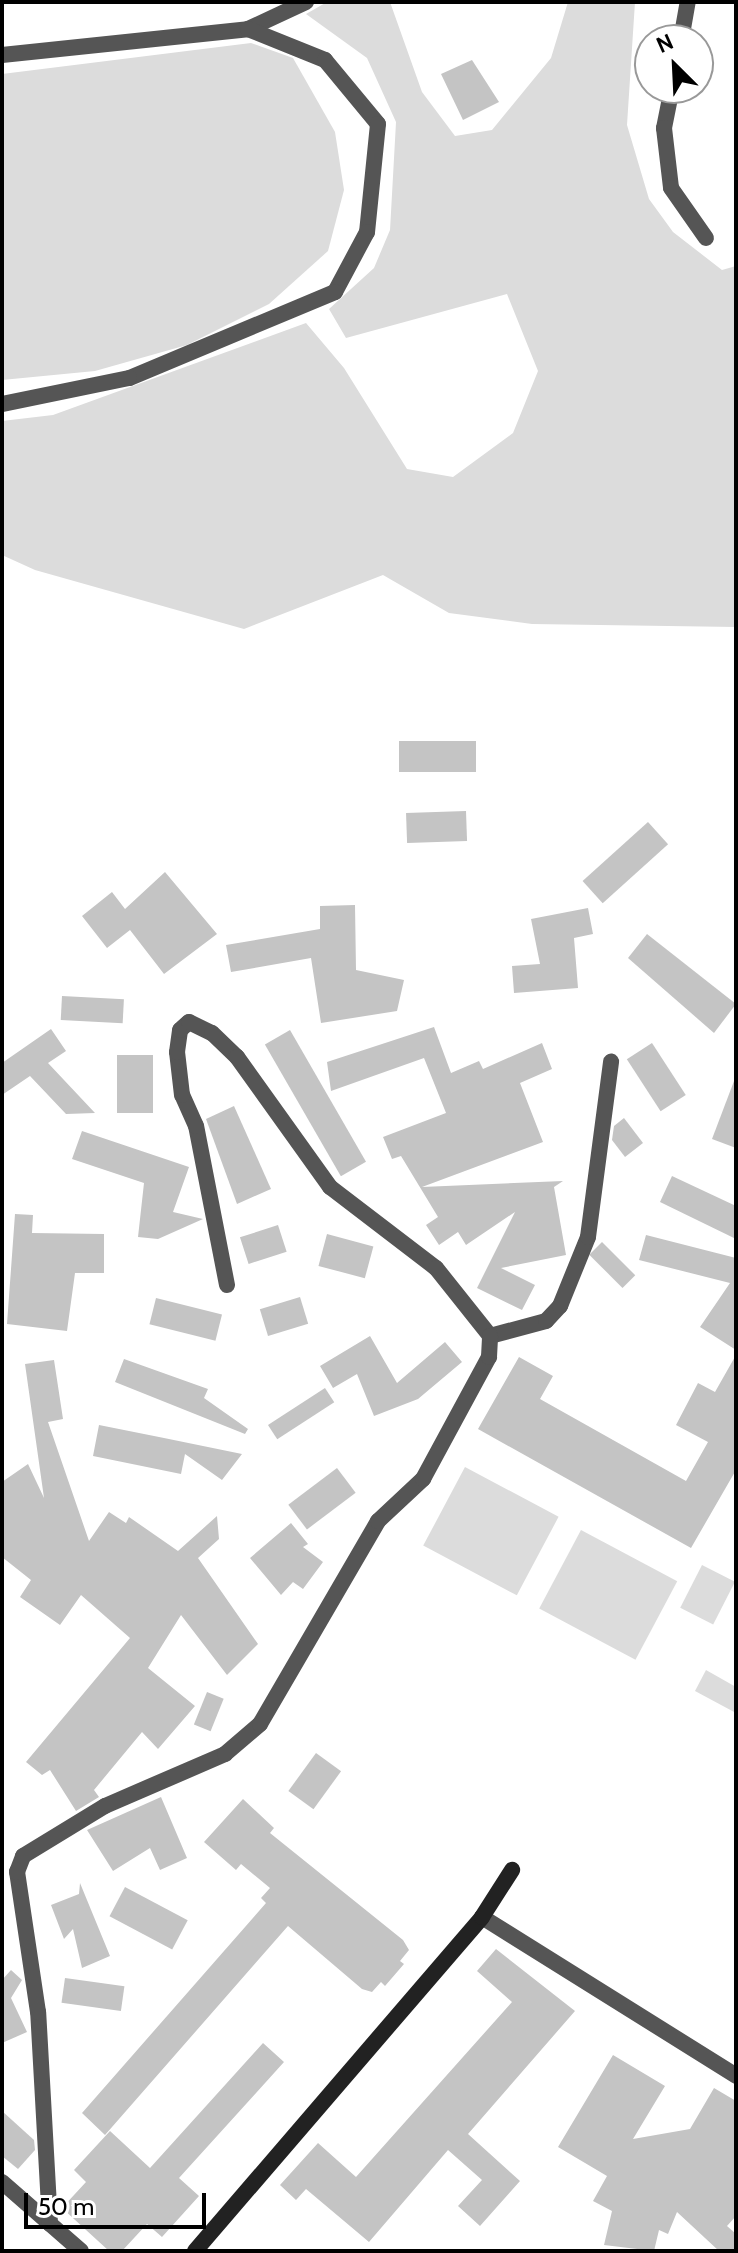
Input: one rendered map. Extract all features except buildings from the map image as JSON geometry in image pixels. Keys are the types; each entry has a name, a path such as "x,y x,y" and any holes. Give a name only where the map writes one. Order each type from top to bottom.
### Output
{"main road":[{"path":"195,2251 482,1917 512,1870"}],"street":[{"path":"2,55 248,29 306,2"},
{"path":"684,24 688,2"},
{"path":"2,404 129,378 335,292 367,232 378,124 325,60 248,29"},
{"path":"669,104 664,128 671,188 706,238"},
{"path":"50,2224 38,2012 17,1872 23,1856 105,1806 225,1754 260,1724 378,1521 423,1479 489,1357 490,1336 436,1268 330,1187 237,1057 212,1033 189,1022 180,1030 177,1052 182,1095 196,1126 227,1285"},
{"path":"490,1336 546,1321 560,1306 588,1237 611,1062"},
{"path":"482,1917 736,2076"},
{"path":"2,2182 81,2251"}],"shaded area":[{"path":"327,2 390,2 422,92 455,136 492,130 551,58 568,2 635,2 627,125 649,199 673,232 722,270 736,266 736,627 532,624 449,613 383,575 244,629 35,570 2,555 2,421 53,415 306,323 344,368 407,469 453,477 513,433 538,371 507,294 346,338 329,309 374,268 390,230 396,122 367,58 306,14"},
{"path":"251,43 293,58 335,132 344,190 328,251 269,304 187,345 95,371 2,380 2,74"},
{"path":"465,1467 559,1517 517,1595 423,1546"},
{"path":"581,1530 677,1581 635,1660 539,1609"},
{"path":"702,1565 735,1582 713,1625 680,1608"},
{"path":"706,1670 736,1687 736,1713 695,1691"}]}
